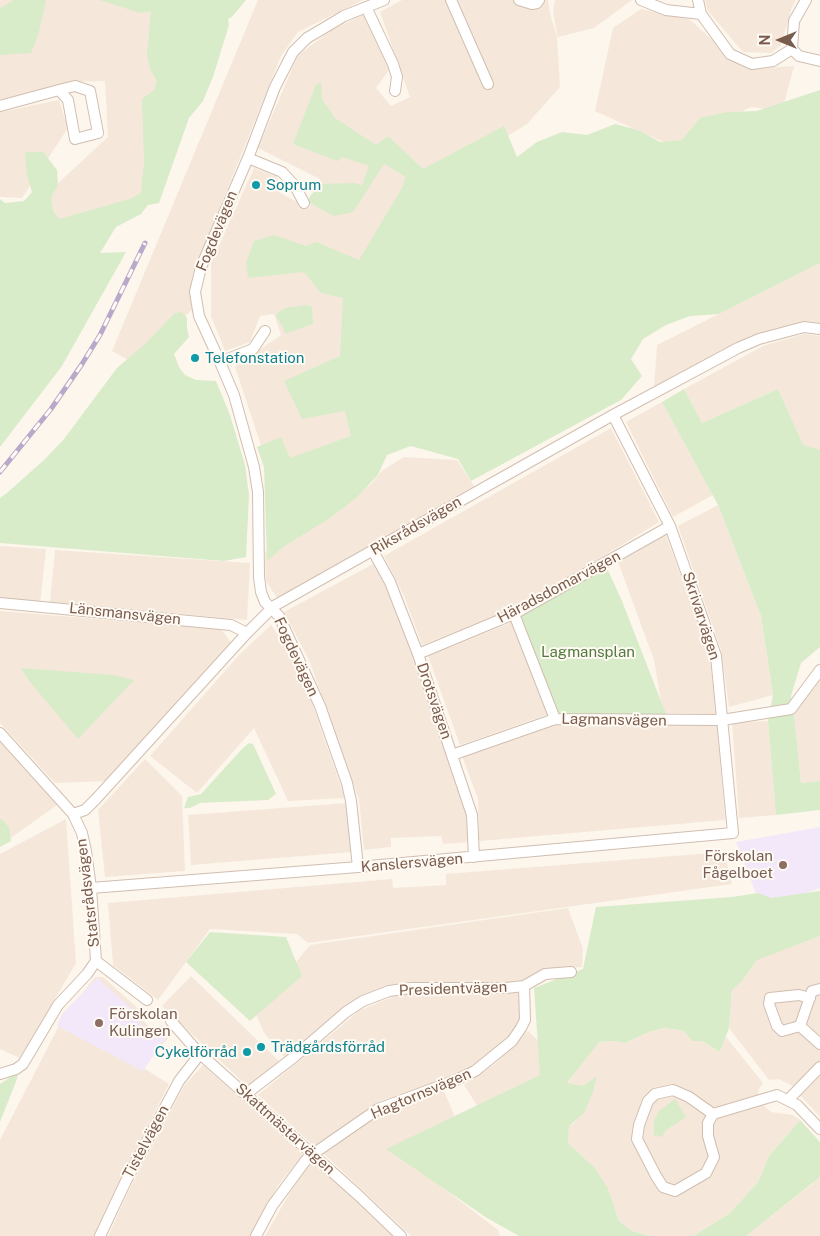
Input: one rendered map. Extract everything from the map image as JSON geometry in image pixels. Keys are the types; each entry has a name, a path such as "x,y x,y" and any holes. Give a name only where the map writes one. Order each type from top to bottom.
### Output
{"street":[{"name":"Fogdevägen","path":"358,867 351,801 347,783 320,706 279,616 265,602 261,592 259,577 258,492 254,467 234,395 199,316 195,292 201,267 248,158 275,87 293,52 307,38 344,16 384,0"},
{"path":"451,0 488,84"},
{"path":"519,0 532,4 537,3 539,0"},
{"path":"641,0 666,10 701,14"},
{"path":"698,0 701,14 730,54 752,64 773,61 792,49"},
{"path":"806,0 794,21 792,49 799,56 820,61"},
{"path":"366,7 393,64 397,77 395,91"},
{"path":"0,106 59,90 75,86 90,92 98,133 75,139 68,100 59,90"},
{"path":"248,158 282,172 295,186 304,203"},
{"name":"Riksrådsvägen","path":"73,814 85,810 96,799 271,608 613,415 738,348 759,339 804,327 820,329"},
{"path":"220,362 253,350 265,331"},
{"name":"Skrivarvägen","path":"613,415 670,526 716,656 733,833"},
{"name":"Häradsdomarvägen","path":"418,654 514,614 670,526"},
{"name":"Drotsvägen","path":"373,551 390,582 418,654 472,815 474,857"},
{"name":"Länsmansvägen","path":"0,603 231,625 247,633"},
{"path":"514,614 555,719"},
{"path":"722,720 791,710 820,670"},
{"name":"Lagmansvägen","path":"452,755 555,719 722,720"},
{"name":"Statsrådsvägen","path":"0,733 73,814 82,833 91,888 96,961 87,974 58,1005 23,1064 16,1069 0,1074"},
{"name":"Kanslersvägen","path":"91,888 358,867 733,833"},
{"path":"96,961 147,1000"},
{"name":"Presidentvägen","path":"246,1094 294,1057 346,1012 363,1001 389,991 411,988 506,988 524,986 545,974 571,972"},
{"name":"Hagtornsvägen","path":"256,1236 272,1206 306,1160 378,1109 475,1071 512,1042 525,1020 524,986"},
{"path":"800,1026 812,991 820,989"},
{"path":"800,1026 782,1031 777,1026 770,998 799,994 810,998"},
{"name":"Skattmästarvägen","path":"171,1021 200,1054 314,1154 401,1236"},
{"path":"800,1026 820,1044"},
{"name":"Tistelvägen","path":"100,1236 126,1181 179,1080 200,1054"},
{"path":"788,1100 820,1067"},
{"path":"712,1114 689,1097 672,1090 655,1094 648,1101 639,1126 637,1139 663,1187 675,1191 706,1172 714,1158 708,1136 708,1123 712,1114 777,1095 797,1105 820,1129"}],"shaded area":[{"path":"0,0 161,0 170,132 148,198 47,231 43,197 108,137 105,81 71,82 0,100"},
{"path":"258,0 363,0 298,32 281,56 192,277 192,310 134,363 112,351"},
{"path":"402,0 548,0 557,36 560,87 527,124 425,187 358,441 269,469 235,367 281,335 274,314 260,316 250,342 225,351 211,316 211,263 254,168 277,177 280,193 309,208 320,179 258,148 298,55 332,30 365,13 389,70 376,88 391,106 410,97 380,12"},
{"path":"555,0 632,0 594,28 558,37 553,13"},
{"path":"705,0 796,0 792,7 781,45 771,53 743,52 708,11"},
{"path":"641,9 689,19 719,46 751,69 794,66 782,111 751,107 672,146 595,111 613,28"},
{"path":"59,100 68,128 22,198 0,197 0,112"},
{"path":"820,263 820,323 805,321 743,340 654,388 657,345"},
{"path":"804,334 820,336 820,450 803,446 778,389 702,423 684,389 763,346"},
{"path":"662,402 713,495 673,517 626,422"},
{"path":"611,428 659,522 526,604 422,645 404,596 384,556"},
{"path":"404,457 457,460 474,486 277,598 266,581 265,552 370,485 383,470"},
{"path":"718,505 761,616 773,695 729,707 721,650 678,526"},
{"path":"666,535 710,657 716,714 663,713 654,660 618,562"},
{"path":"0,546 46,549 40,603 0,600"},
{"path":"55,550 250,563 247,620 50,602"},
{"path":"375,563 391,593 465,804 469,842 443,844 441,836 391,838 391,847 364,850 359,800 309,660 284,612"},
{"path":"0,611 221,629 232,644 107,781 55,783 0,723"},
{"path":"512,622 549,714 460,745 428,656"},
{"path":"271,625 299,666 345,798 288,801 254,728 197,793 150,756 240,654"},
{"path":"820,678 820,781 801,783 794,714"},
{"path":"768,721 776,815 739,818 732,723"},
{"path":"558,722 717,726 725,820 479,841 478,799 462,756"},
{"path":"0,742 57,805 8,840 0,830"},
{"path":"145,759 182,796 185,871 105,877 98,810"},
{"path":"347,803 352,852 191,865 188,815"},
{"path":"66,819 76,963 20,1058 0,1049 0,854"},
{"name":"Förskolan Fågelboet","path":"820,827 820,888 762,909 736,842"},
{"path":"724,852 732,884 308,943 297,934 210,929 158,1000 113,965 108,903 392,879 393,888 446,885 446,874"},
{"path":"568,908 583,949 582,967 547,969 524,982 403,982 361,997 285,1058 264,1033 255,1012 310,945"},
{"path":"820,936 820,1117 791,1085 779,1079 769,1080 729,1028 732,990 742,981 757,959"},
{"path":"191,976 280,1062 247,1086 162,1006"},
{"path":"95,977 103,977 141,1011 142,1019 152,1030 162,1025 173,1033 142,1067 169,1084 122,1177 95,1236 0,1236 0,1140 63,1018"},
{"name":"Förskolan Kulingen","path":"97,978 138,1014 143,1028 166,1037 143,1071 57,1026 62,1014"},
{"path":"401,993 520,993 520,1025 485,1059 458,1074 381,1101 316,1148 258,1095 359,1011"},
{"path":"665,1028 684,1031 692,1041 702,1041 720,1052 726,1037 763,1083 759,1089 758,1096 763,1105 771,1112 793,1115 800,1120 769,1156 758,1182 729,1214 693,1236 650,1236 632,1231 619,1221 608,1188 594,1167 568,1143 569,1126 575,1122 596,1077 583,1087 567,1084 593,1048 599,1042 613,1041 625,1043 649,1032"},
{"path":"528,1031 556,1057 544,1079 483,1115 464,1085 495,1064"},
{"path":"203,1065 303,1155 279,1184 251,1236 108,1236 130,1188 184,1086"},
{"path":"444,1091 456,1119 394,1150 498,1230 500,1236 411,1236 324,1154 376,1115"},
{"path":"312,1161 393,1236 265,1236 292,1189"},
{"path":"820,1177 820,1236 746,1236 812,1184"}],"green space":[{"path":"14,0 46,0 38,36 31,53 0,55 0,8"},
{"path":"100,0 246,0 232,17 228,19 229,25 213,77 203,101 189,118 159,203 148,205 141,214 116,227 100,253 126,252 62,366 0,447 0,199 5,203 24,201 32,192 27,176 25,152 43,152 57,170 58,185 51,198 53,211 59,219 130,199 141,193 144,162 142,99 154,90 157,81 150,69 147,54 151,11 140,13"},
{"path":"321,82 322,99 335,118 376,145 388,136 423,169 504,126 517,157 537,142 562,132 587,135 615,124 638,130 660,142 682,140 700,118 727,112 757,111 820,90 820,263 719,314 690,316 666,325 643,339 631,359 642,376 621,400 471,481 458,459 411,446 387,455 378,475 356,498 330,518 283,547 267,561 264,467 257,447 281,437 290,458 351,436 345,411 302,419 284,381 340,356 343,298 321,293 304,272 248,278 246,263 254,241 274,235 306,246 316,242 359,260 402,188 406,177 384,164 353,212 334,216 308,202 310,196 321,184 354,183 362,185 369,166 343,157 337,161 293,144 316,85"},
{"path":"307,305 312,307 313,324 285,334 276,316 278,312 285,308"},
{"path":"182,312 187,318 189,337 174,354 179,367 185,375 196,380 216,381 230,415 245,465 249,495 246,557 224,561 0,543 0,498 44,460 64,439 117,368 145,344 175,313"},
{"path":"684,389 702,423 778,389 803,445 820,450 820,647 801,663 791,696 801,783 820,781 820,810 776,815 768,721 773,695 761,616 718,505 662,402"},
{"name":"Lagmansplan","path":"606,566 622,601 666,714 562,715 559,714 555,705 521,618 522,615"},
{"path":"21,668 113,675 134,680 78,739 30,682"},
{"path":"249,743 253,744 276,794 268,800 200,803 190,808 184,808 188,797 201,794"},
{"path":"0,818 9,827 11,841 0,847"},
{"path":"820,891 820,936 757,960 742,981 732,990 729,1028 720,1052 702,1041 692,1041 684,1031 665,1028 649,1032 625,1043 613,1041 599,1042 567,1083 583,1086 597,1076 593,1092 584,1113 569,1126 568,1143 594,1167 608,1188 619,1221 632,1231 650,1236 519,1236 487,1218 386,1149 540,1075 534,988 583,969 596,907 732,897 758,893 771,898"},
{"path":"210,932 286,937 302,976 250,1021 186,962"},
{"path":"18,1072 17,1079 0,1122 0,1084"},
{"path":"675,1099 686,1117 666,1130 662,1137 654,1135 654,1121 659,1111"},
{"path":"800,1120 820,1142 820,1177 746,1236 693,1236 729,1214 758,1182 769,1156"}],"railway":[{"path":"0,472 51,409 82,364 100,335 145,243"}],"place":[{"name":"Soprum","path":"256,185"},
{"name":"Telefonstation","path":"195,358"},
{"name":"Förskolan Fågelboet","path":"783,865"},
{"name":"Förskolan Kulingen","path":"99,1023"},
{"name":"Trädgårdsförråd","path":"261,1047"},
{"name":"Cykelförråd","path":"247,1052"}]}
